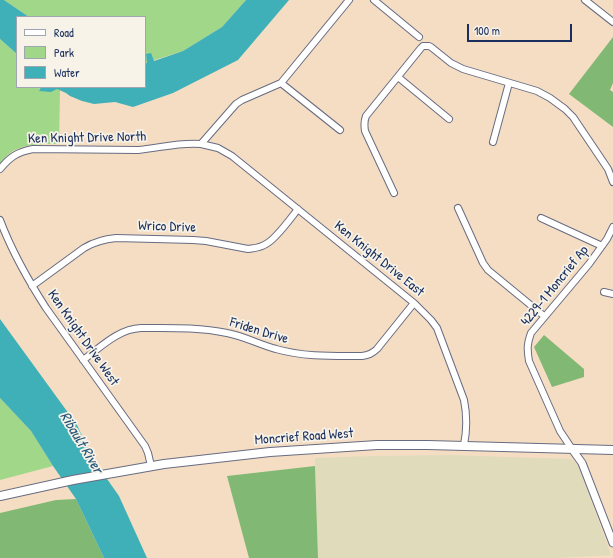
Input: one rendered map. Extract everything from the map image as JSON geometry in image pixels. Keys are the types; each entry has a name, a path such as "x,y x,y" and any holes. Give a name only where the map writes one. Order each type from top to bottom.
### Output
{"main road":[{"name":"Moncrief Road West","path":"0,496 151,466 217,457 270,452 376,445 464,445 613,450"}],"street":[{"path":"201,144 236,104 281,82 349,0"},
{"path":"374,0 419,37"},
{"path":"585,0 613,22"},
{"path":"394,194 365,131 364,124 366,116 421,48 426,46 431,47 451,63 463,70 537,91 565,109 573,117 608,169 613,182"},
{"path":"398,77 449,119"},
{"path":"281,82 340,130"},
{"path":"493,142 509,84"},
{"name":"Ken Knight Drive North","path":"0,169 14,155 33,149 138,150 155,149 190,143 201,144"},
{"name":"Ken Knight Drive East","path":"201,144 218,148 232,156 414,303 428,316 438,328 461,389 466,408 466,431 464,445"},
{"path":"458,208 483,263 488,270 544,316"},
{"name":"Wrico Drive","path":"32,286 84,248 108,239 206,240 248,249 260,247 272,240 298,209"},
{"path":"541,218 602,246"},
{"name":"Ken Knight Drive West","path":"0,220 18,262 32,286 46,308 145,446 151,466"},
{"name":"4229-1 Moncrief Ap","path":"572,449 560,431 529,361 527,350 528,342 531,333 589,264 607,240 613,227"},
{"path":"604,292 613,294"},
{"name":"Friden Drive","path":"83,360 119,334 134,328 214,330 229,333 276,349 293,353 311,355 362,356 370,354 377,349 414,303"},
{"path":"572,449 582,463 613,543"}],"shaded area":[{"path":"447,455 571,459 579,467 611,555 558,558 318,558 315,458"}],"green space":[{"path":"4,0 246,0 222,27 183,51 146,63 146,16 28,16"},
{"path":"613,37 613,83 610,90 613,92 613,127 569,94"},
{"path":"0,39 16,53 16,88 60,90 59,144 42,144 19,148 5,157 0,164"},
{"path":"544,335 584,369 584,377 552,387 534,347"},
{"path":"0,398 31,431 53,466 0,480"},
{"path":"315,466 318,558 249,558 227,476"},
{"path":"76,499 104,558 0,558 0,513 56,500"}],"water":[{"path":"0,0 4,0 28,16 16,16 16,53 0,39"},
{"path":"246,0 289,0 238,60 173,93 133,107 115,102 94,104 82,101 57,89 51,92 39,91 40,88 146,88 146,54 151,53 154,61 183,51 222,27"},
{"name":"Ribault River","path":"0,319 77,425 93,459 119,496 147,558 104,558 76,499 31,431 0,398"}]}
